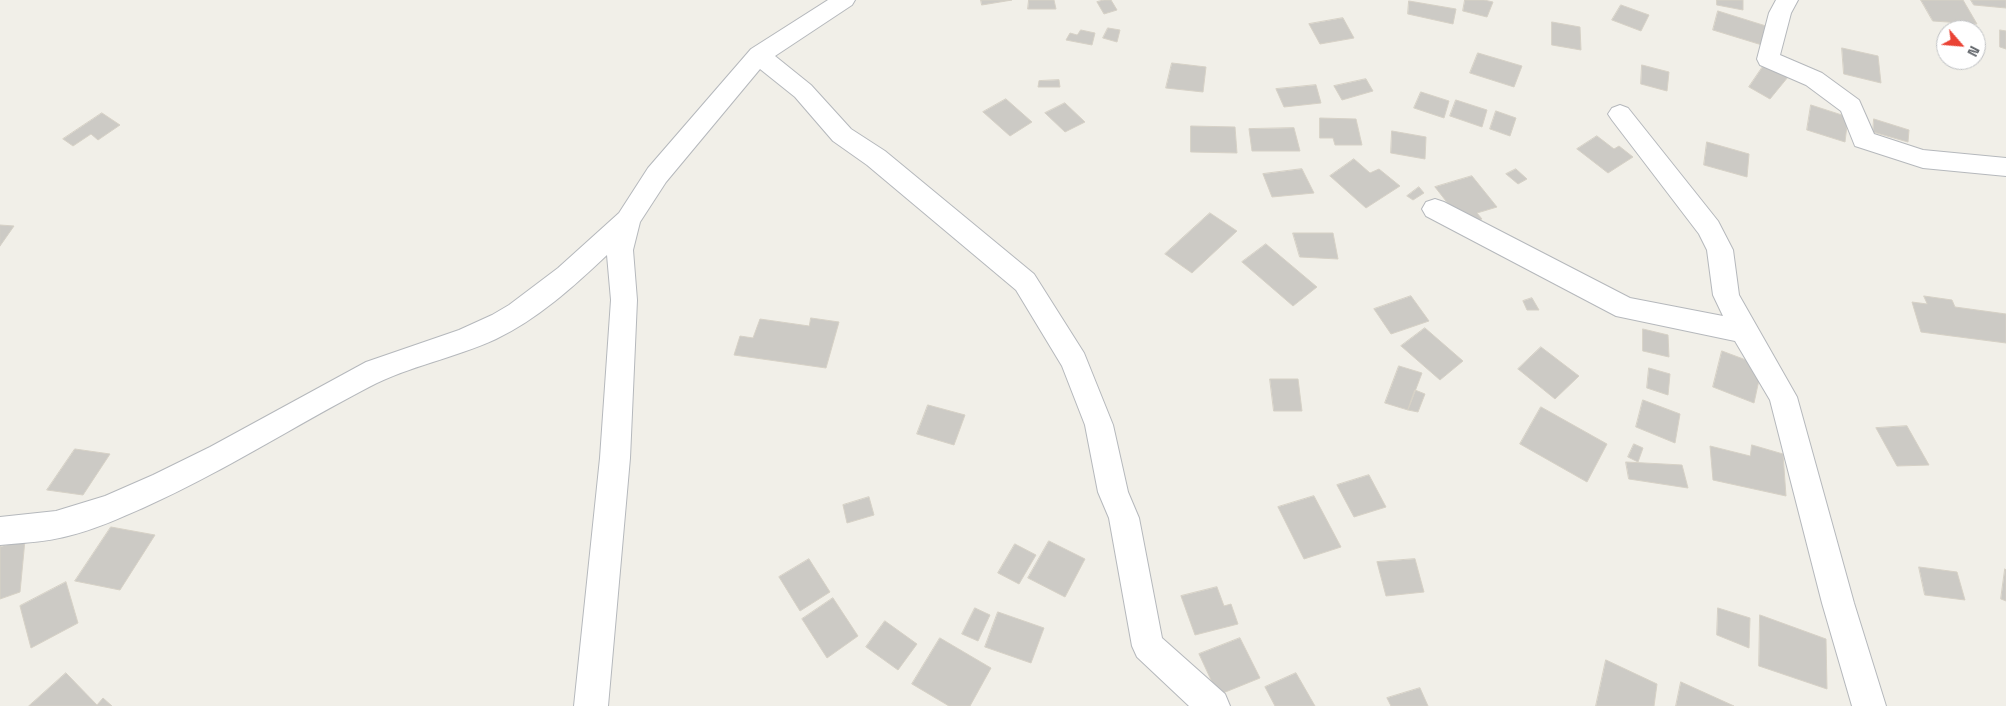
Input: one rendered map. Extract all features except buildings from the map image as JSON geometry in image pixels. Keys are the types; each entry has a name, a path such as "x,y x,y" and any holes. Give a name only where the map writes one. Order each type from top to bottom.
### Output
{"street":[{"path":"0,531 57,525 112,507 180,478 360,377 410,356 474,335 502,323 532,303 583,261 628,220 657,175 759,55 844,0"},
{"path":"1787,0 1780,13 1768,59 1814,79 1851,106 1864,140 1923,159 2006,166"},
{"path":"759,55 803,91 842,135 876,158 1025,282 1074,361 1099,425 1113,492 1124,518 1148,646 1213,706"},
{"path":"1620,114 1709,228 1720,250 1726,295 1744,331 1783,397 1838,603 1869,706"},
{"path":"1435,209 1625,308 1744,331"},
{"path":"591,706 615,458 624,300 620,250 628,220"}]}
